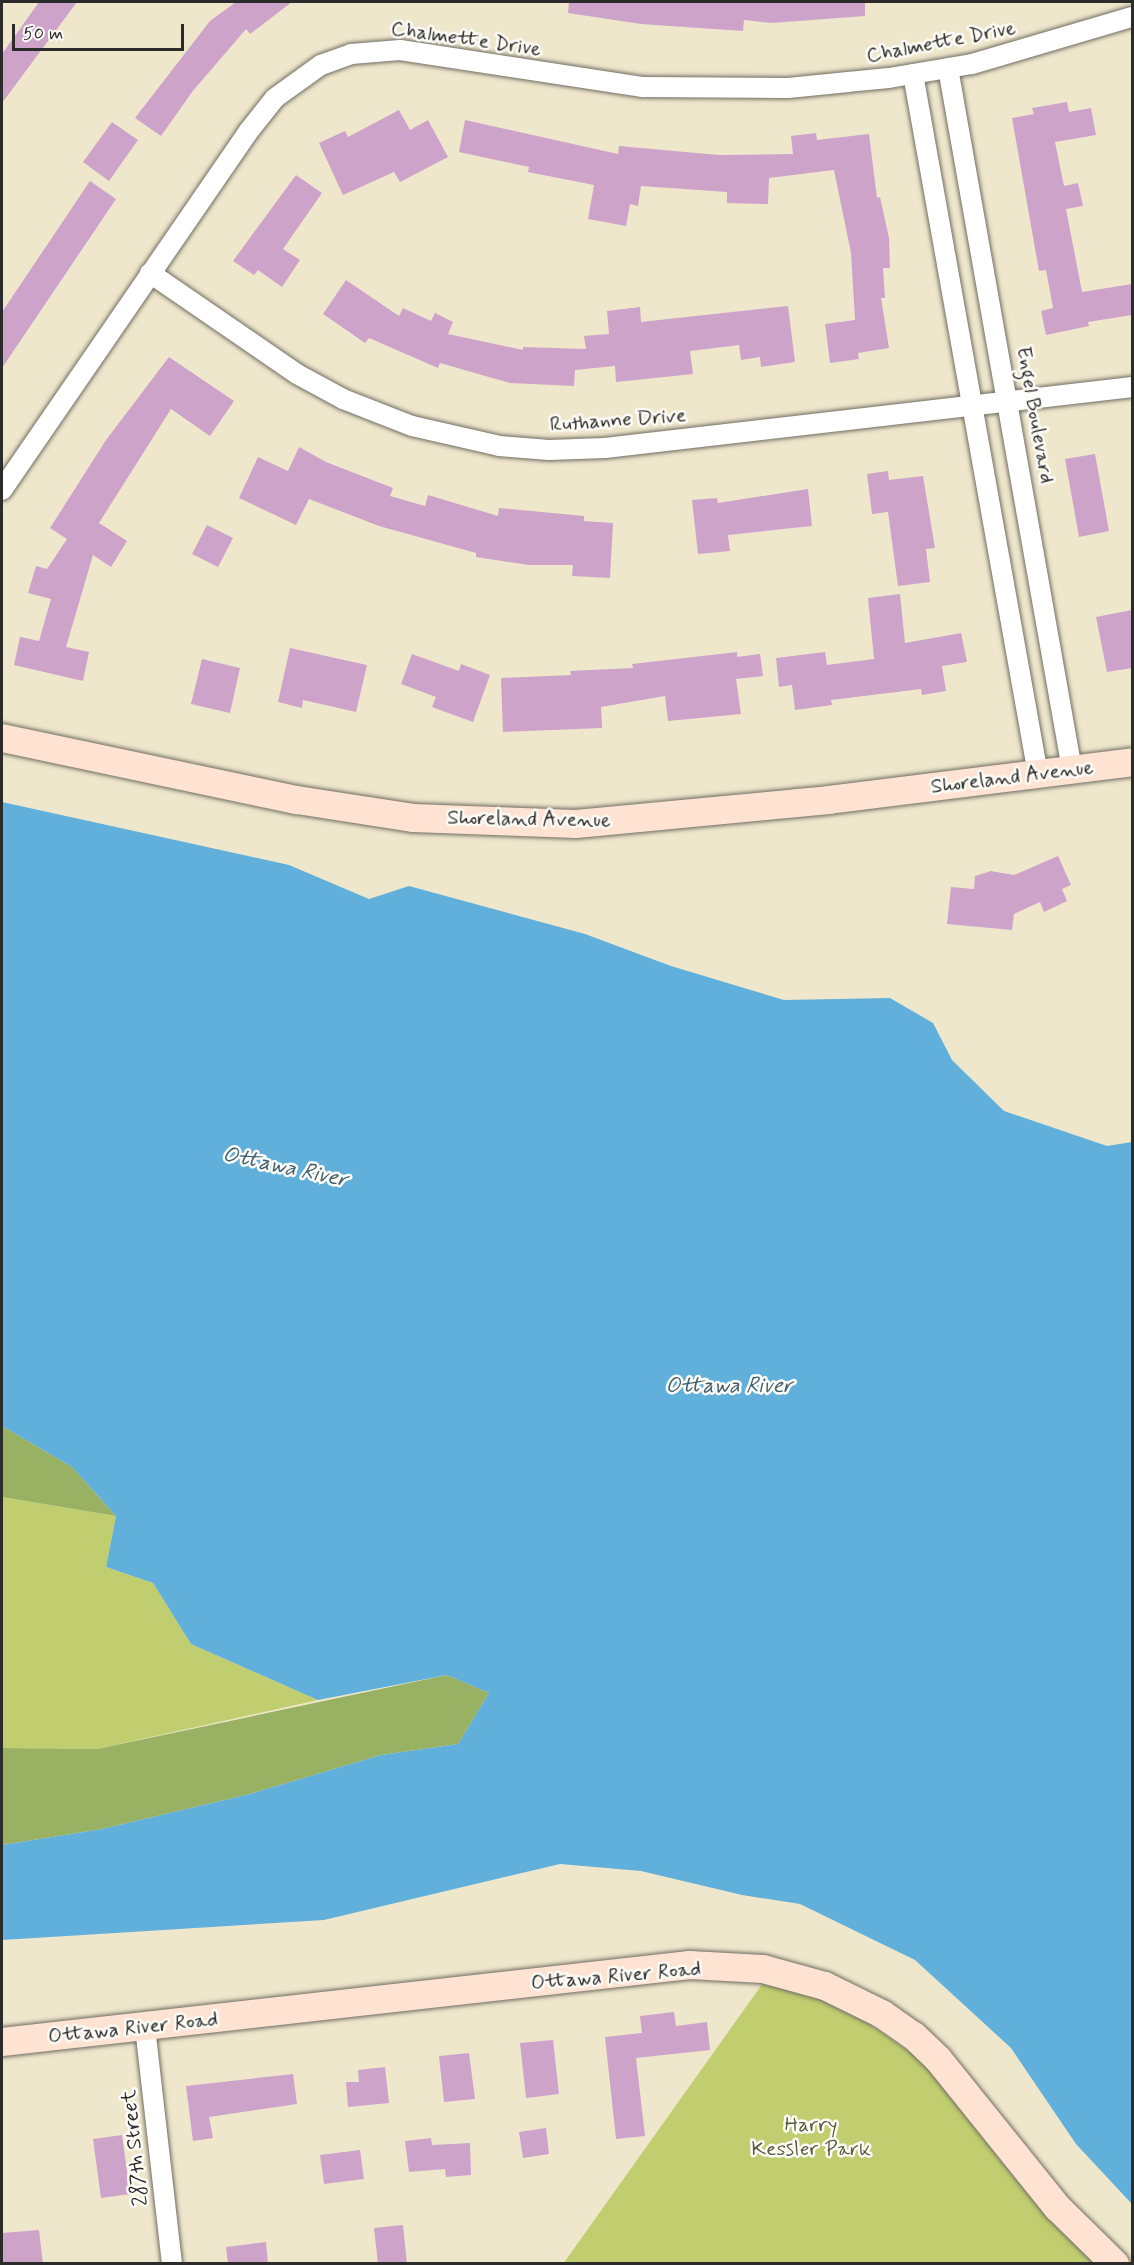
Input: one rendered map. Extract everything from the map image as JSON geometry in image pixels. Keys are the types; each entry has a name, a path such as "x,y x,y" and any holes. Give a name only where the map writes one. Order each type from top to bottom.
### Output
{"street":[{"name":"Chalmette Drive","path":"2,490 248,132 276,98 308,71 351,54 400,50 558,76 685,89 788,88 948,68 1052,43 1132,17"},
{"name":"Engel Boulevard","path":"948,68 1072,770"},
{"path":"913,74 1038,774"},
{"name":"Ruthanne Drive","path":"150,273 282,364 335,395 393,420 483,444 549,450 604,448 1132,387"},
{"name":"Shoreland Avenue","path":"2,738 309,802 413,818 553,823 705,813 1132,762"},
{"name":"Ottawa River Road","path":"2,2042 145,2028 690,1965 763,1969 825,1986 882,2014 914,2036 938,2059 1058,2208 1115,2264"},
{"name":"287th Street","path":"145,2028 172,2264"}],"green space":[{"path":"2,1426 72,1467 116,1516 2,1497"},
{"path":"2,1497 116,1516 106,1567 153,1583 191,1644 318,1700 97,1749 2,1748"},
{"path":"447,1675 489,1693 458,1744 381,1755 250,1794 102,1829 2,1845 2,1748 97,1749"},
{"name":"Harry Kessler Park","path":"763,1983 790,1987 845,2007 920,2059 1023,2188 1095,2264 563,2264"}],"water":[{"name":"Ottawa River","path":"2,802 289,865 369,899 409,886 585,934 671,966 784,1000 890,998 933,1023 952,1060 1004,1111 1107,1146 1132,1142 1132,2204 1076,2144 1011,2048 915,1960 800,1904 742,1895 641,1871 560,1864 324,1920 2,1940 2,1845 102,1829 250,1794 381,1755 458,1744 489,1693 447,1675 318,1700 191,1644 153,1583 106,1567 116,1516 72,1467 2,1426"}],"building":[{"path":"39,2 77,2 2,103 2,54"},
{"path":"236,2 292,2 250,34 246,29 192,92 161,136 135,118 210,21"},
{"path":"569,2 865,2 865,16 771,23 744,20 743,31 641,24 568,13"},
{"path":"1067,102 1069,112 1091,108 1096,135 1055,142 1064,186 1078,183 1083,206 1066,209 1082,292 1132,284 1132,315 1088,322 1089,326 1046,335 1041,311 1053,308 1046,270 1039,271 1012,118 1034,114 1032,108"},
{"path":"399,110 410,130 428,120 448,157 400,182 394,172 343,195 319,143 345,131 348,137"},
{"path":"465,120 618,154 619,146 719,155 793,154 791,136 816,133 817,140 869,134 877,198 880,197 889,238 890,268 883,268 885,298 881,298 889,348 858,353 859,359 830,363 825,324 855,320 851,253 834,170 769,178 768,204 727,203 727,192 641,186 638,206 630,204 626,226 588,219 594,185 528,172 529,167 459,152"},
{"path":"112,122 138,140 109,181 83,162"},
{"path":"296,175 322,193 283,249 300,260 282,287 258,270 254,275 233,261"},
{"path":"90,181 116,199 2,368 2,312"},
{"path":"346,280 399,316 403,308 431,321 435,313 453,322 448,334 523,350 523,347 586,349 584,336 609,334 607,311 640,307 641,322 788,306 795,362 761,367 760,357 741,360 739,345 690,351 693,374 616,382 615,366 575,370 574,386 510,383 440,363 438,368 369,338 365,343 323,314"},
{"path":"169,357 234,401 210,436 171,409 99,523 127,541 111,567 93,555 66,647 89,652 83,681 14,665 20,637 39,641 51,599 28,593 36,566 47,569 67,539 50,528 106,440"},
{"path":"299,447 326,462 393,488 390,496 425,506 428,495 498,516 499,508 584,516 584,521 613,523 610,578 572,576 573,565 529,565 476,557 476,553 379,526 309,499 296,525 239,498 258,457 288,471"},
{"path":"1095,454 1109,531 1079,537 1065,459"},
{"path":"888,471 889,480 923,476 935,548 926,549 930,582 898,586 888,512 872,514 867,474"},
{"path":"808,489 812,526 728,535 730,551 698,554 692,500 717,498 718,503"},
{"path":"207,525 233,538 218,567 192,554"},
{"path":"900,594 905,643 961,633 967,662 942,666 946,691 922,695 921,689 831,700 832,705 795,710 792,685 779,687 776,658 825,652 827,665 874,659 868,598"},
{"path":"1132,610 1132,668 1107,672 1096,617"},
{"path":"290,648 367,665 356,712 303,700 302,708 278,702"},
{"path":"737,652 737,657 760,654 763,676 736,679 741,714 668,721 665,696 601,707 602,728 503,732 501,678 571,675 570,671 633,668 632,664"},
{"path":"412,654 459,671 461,664 490,675 473,722 432,707 436,697 401,684"},
{"path":"202,659 240,668 230,713 191,704"},
{"path":"1058,856 1071,885 1062,889 1067,901 1044,912 1040,902 1014,914 1012,930 947,924 951,887 974,889 975,876 991,871 1014,875"},
{"path":"674,2012 676,2026 707,2022 710,2050 636,2058 645,2136 616,2139 605,2037 642,2033 640,2016"},
{"path":"553,2040 559,2094 526,2098 520,2043"},
{"path":"469,2053 475,2099 444,2102 439,2056"},
{"path":"385,2067 389,2103 348,2107 346,2082 359,2082 358,2070"},
{"path":"293,2074 297,2104 209,2117 213,2138 193,2141 186,2086"},
{"path":"546,2128 549,2154 523,2158 519,2132"},
{"path":"122,2135 130,2194 101,2198 93,2139"},
{"path":"431,2138 432,2145 470,2143 471,2175 446,2177 445,2169 409,2172 405,2141"},
{"path":"360,2150 364,2179 324,2184 320,2155"},
{"path":"403,2225 407,2264 378,2264 374,2228"},
{"path":"39,2230 43,2264 2,2264 2,2233"},
{"path":"266,2242 268,2264 228,2264 226,2247"}]}
